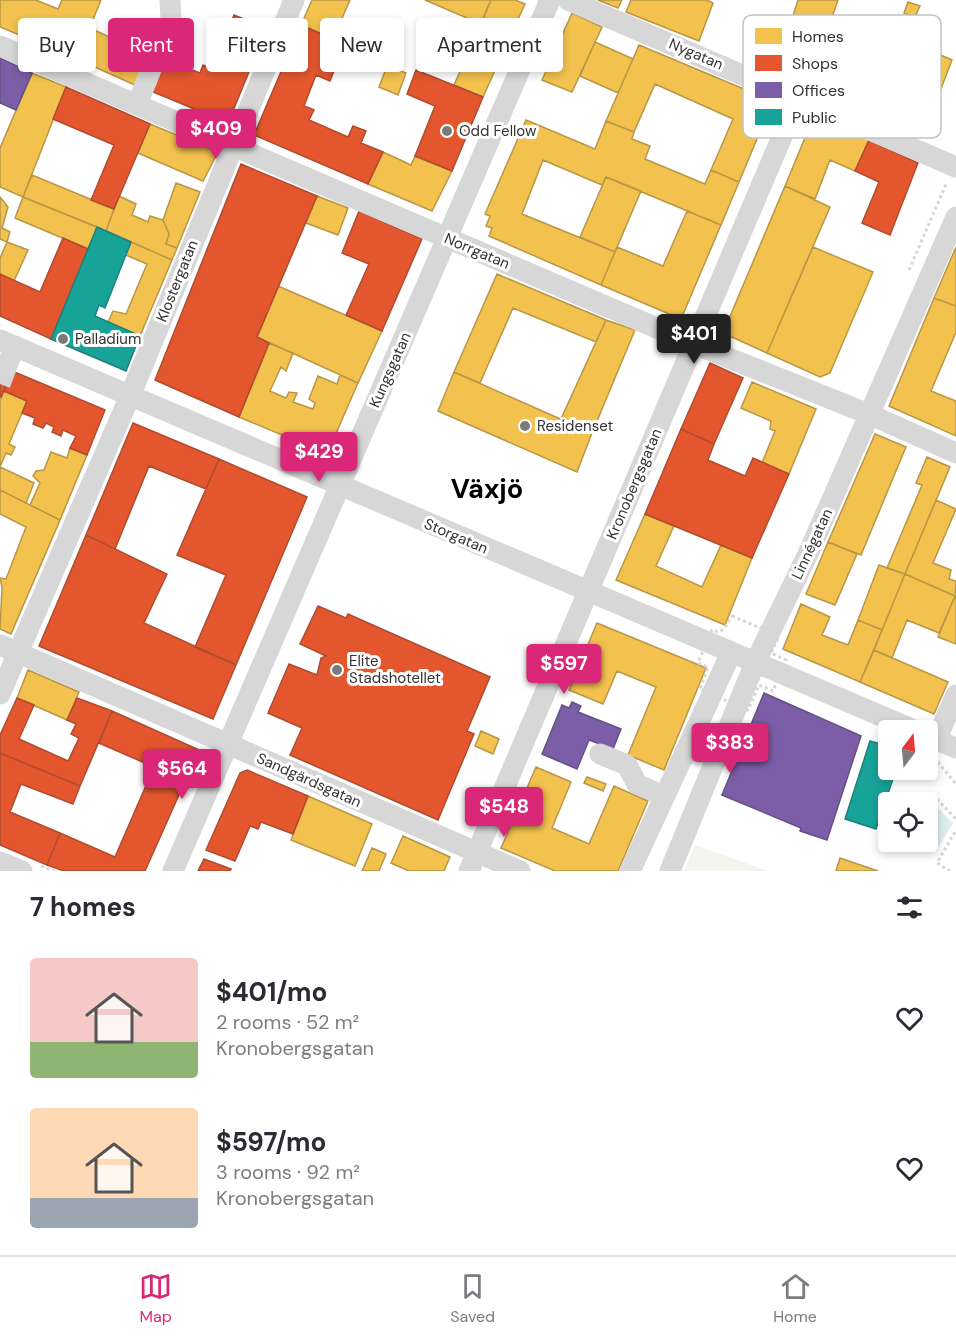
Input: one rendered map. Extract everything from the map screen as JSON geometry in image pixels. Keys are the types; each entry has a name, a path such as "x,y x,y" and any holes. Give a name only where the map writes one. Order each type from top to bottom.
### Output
{"street":[{"path":"137,105 171,19 170,0"},
{"name":"Klostergatan","path":"0,694 9,649 130,396 294,0"},
{"name":"Kungsgatan","path":"173,871 550,0"},
{"name":"Nygatan","path":"568,0 743,73"},
{"name":"Norrgatan","path":"0,46 694,344 871,415 956,453"},
{"name":"Kronobergsgatan","path":"472,862 782,138"},
{"name":"Nygatan","path":"891,138 956,167"},
{"name":"Linnégatan","path":"670,871 755,663 808,554 871,415 956,217"},
{"path":"6,368 8,343"},
{"name":"Storgatan","path":"8,343 890,720"},
{"name":"Sandgärdsgatan","path":"9,649 227,744 472,862 520,871"},
{"path":"630,871 731,653"},
{"path":"938,734 956,695"},
{"path":"938,746 956,748"},
{"path":"600,753 627,765 638,784 664,796"},
{"path":"0,862 22,871"}],"path":[{"path":"938,753 956,784"},
{"path":"938,800 956,819"},
{"path":"950,871 937,863 956,830"}],"shaded area":[{"path":"938,808 953,823 938,848"},
{"path":"695,845 768,871 684,871"}],"building: Homes":[{"path":"0,0 36,0 58,9 62,0 101,0 94,18 18,18 18,34 0,27"},
{"path":"312,0 350,0 342,18 320,18 320,33 308,28 308,18 304,18"},
{"path":"425,0 491,0 484,18 467,18"},
{"path":"491,0 515,0 525,4 519,18 483,18"},
{"path":"598,0 622,0 618,8"},
{"path":"631,0 707,0 713,3 699,41 626,12"},
{"path":"798,0 838,0 833,15 793,15"},
{"path":"908,2 920,6 916,15 904,13"},
{"path":"572,13 602,27 572,92 542,80 546,72 563,72 563,33"},
{"path":"96,31 108,36 108,72 143,72 137,86 96,68"},
{"path":"595,42 633,59 618,93 580,76"},
{"path":"639,45 743,89 743,138 757,138 739,182 711,170 733,119 655,84 634,132 606,121"},
{"path":"941,55 952,60 941,89"},
{"path":"385,72 406,73 398,95 379,87"},
{"path":"460,72 494,72 483,97 454,85"},
{"path":"32,73 66,87 23,197 0,187 0,148"},
{"path":"526,120 595,149 606,121 634,132 632,139 650,146 645,159 705,184 711,170 739,182 721,225 606,177 602,185 543,160 522,214 615,252 601,285 489,236 492,228 486,226 490,216 485,214"},
{"path":"150,124 218,152 203,181 138,153"},
{"path":"805,138 864,138 869,140 855,171 830,160 815,199 785,186"},
{"path":"383,152 411,165 415,156 452,171 432,211 368,184"},
{"path":"32,175 114,209 106,231 23,197"},
{"path":"606,177 641,191 615,252 580,237"},
{"path":"176,183 200,192 177,248 166,244 169,234 163,220"},
{"path":"785,186 830,207 767,353 723,333"},
{"path":"119,196 136,204 132,215 148,222 150,216 163,220 169,234 166,244 177,248 172,260 106,231"},
{"path":"317,196 348,208 338,235 306,223"},
{"path":"0,197 8,207 2,228 10,232 7,242 0,239"},
{"path":"23,197 97,227 88,249 15,218"},
{"path":"687,211 721,225 681,319 601,285 617,247 663,266"},
{"path":"7,242 28,250 14,281 0,274 0,258"},
{"path":"131,242 172,260 140,336 108,322 113,311 126,314 147,264 126,255"},
{"path":"813,247 873,272 830,373 820,377 767,353"},
{"path":"956,247 956,306 934,298"},
{"path":"497,274 606,320 596,342 513,308 480,383 454,372"},
{"path":"278,286 382,331 358,383 257,337"},
{"path":"934,298 956,306 956,332 931,391 956,401 956,436 889,406"},
{"path":"606,320 635,330 592,433 561,419"},
{"path":"269,343 293,353 286,371 281,367 270,391 286,398 289,392 297,393 293,402 313,409 315,403 309,399 318,376 337,384 340,375 358,383 327,454 239,417"},
{"name":"Residenset","path":"454,372 592,433 577,472 438,411"},
{"path":"752,382 816,409 789,474 762,463 775,431 770,429 771,421 741,408"},
{"path":"4,391 27,401 9,444 15,447 11,455 6,453 0,467 0,401"},
{"path":"875,434 906,447 861,555 828,542"},
{"path":"70,448 87,455 60,520 30,505 40,483 33,476 36,471 44,470 51,452 67,458"},
{"path":"927,457 950,467 905,574 887,568 922,485 916,483"},
{"path":"0,467 34,483 26,503 0,490"},
{"path":"0,490 60,520 11,634 0,629 2,587 0,578 6,579 26,527 0,514"},
{"path":"936,500 956,509 933,563 951,570 949,579 956,581 955,596 905,574"},
{"path":"645,514 674,526 656,566 702,587 721,545 752,558 725,625 616,580"},
{"path":"828,542 857,554 835,605 806,594"},
{"path":"879,565 905,574 882,630 858,620"},
{"path":"905,574 955,596 939,633 907,620 892,658 874,650"},
{"path":"956,596 956,644 938,637"},
{"path":"801,604 830,617 822,635 848,645 858,620 882,630 860,682 783,649"},
{"path":"597,623 706,668 664,770 628,755 656,687 617,671 603,704 569,690"},
{"path":"874,650 948,682 934,714 860,682"},
{"path":"28,670 79,692 67,720 17,698"},
{"path":"481,731 499,739 493,754 475,746"},
{"path":"536,767 571,782 552,828 589,844 614,786 648,801 618,871 555,871 501,848"},
{"path":"587,777 606,784 603,791 584,783"},
{"path":"308,796 372,824 355,866 291,840"},
{"path":"403,836 450,857 444,871 409,871 391,863"},
{"path":"372,848 386,854 379,871 362,871"},
{"path":"840,858 878,871 836,871"}],"building: Shops":[{"path":"308,28 320,33 320,72 334,72 330,81 316,75 304,106 314,110 309,120 348,137 353,126 366,131 361,143 383,152 368,184 254,135 281,72 308,72"},
{"path":"203,65 206,66 206,72 249,72 228,123 151,91 158,72 194,71 200,73"},
{"name":"Odd Fellow","path":"416,70 416,72 483,97 452,171 415,156 435,106 407,94"},
{"path":"66,87 150,124 114,209 91,200 114,145 53,119"},
{"path":"869,140 918,163 890,235 862,223 879,182 855,171"},
{"path":"241,164 317,196 257,337 269,343 239,417 155,380"},
{"path":"359,211 422,239 382,331 346,315 369,264 342,253"},
{"path":"63,238 88,249 51,339 0,316 0,274 40,292"},
{"path":"710,363 743,378 714,444 681,429"},
{"path":"0,366 12,371 1,397 0,397"},
{"path":"12,371 105,410 87,455 70,448 76,436 63,430 61,436 52,432 54,427 46,423 43,428 33,424 35,418 22,413 27,401 4,391"},
{"path":"133,423 219,459 206,489 149,466 115,549 86,535"},
{"path":"681,429 714,444 708,460 745,476 753,458 789,474 752,558 645,514"},
{"path":"219,459 307,497 236,665 195,647 226,575 177,555"},
{"path":"86,535 167,574 144,623 236,665 213,719 39,646"},
{"path":"318,606 346,618 348,614 490,677 467,731 474,734 438,820 290,755 302,728 268,713 289,664 317,675 321,658 326,656 300,644"},
{"path":"17,698 34,705 19,739 68,761 79,738 71,734 76,724 67,720 77,698 112,711 80,786 0,753 0,735"},
{"path":"112,711 199,750 145,871 64,871 47,865 60,833 115,857 154,767 99,743"},
{"path":"0,753 80,786 73,804 21,784 10,812 60,833 47,865 0,845"},
{"path":"247,770 308,796 293,834 261,822 258,829 250,826 235,861 206,850 240,773"},
{"path":"204,859 231,869 230,871 198,871"}],"building: Offices":[{"path":"0,58 18,66 18,72 32,73 16,110 0,103"},
{"path":"764,693 861,736 827,840 800,831 801,828 722,795"},
{"path":"572,702 581,706 578,712 621,729 613,749 589,740 577,769 542,754 562,705 569,708"}],"building: Public":[{"path":"97,227 131,242 105,308 99,305 95,316 140,336 126,371 51,339"},
{"path":"870,741 878,743 878,780 893,780 889,792 878,792 876,829 845,819"}],"tunnel":[{"path":"0,384 6,368"}],"place":[{"name":"Odd Fellow","path":"447,131"},
{"name":"Palladium","path":"63,339"},
{"name":"Residenset","path":"525,426"},
{"name":"Elite Stadshotellet","path":"337,670"}],"district":[{"name":"Växjö","path":"487,489"}]}
